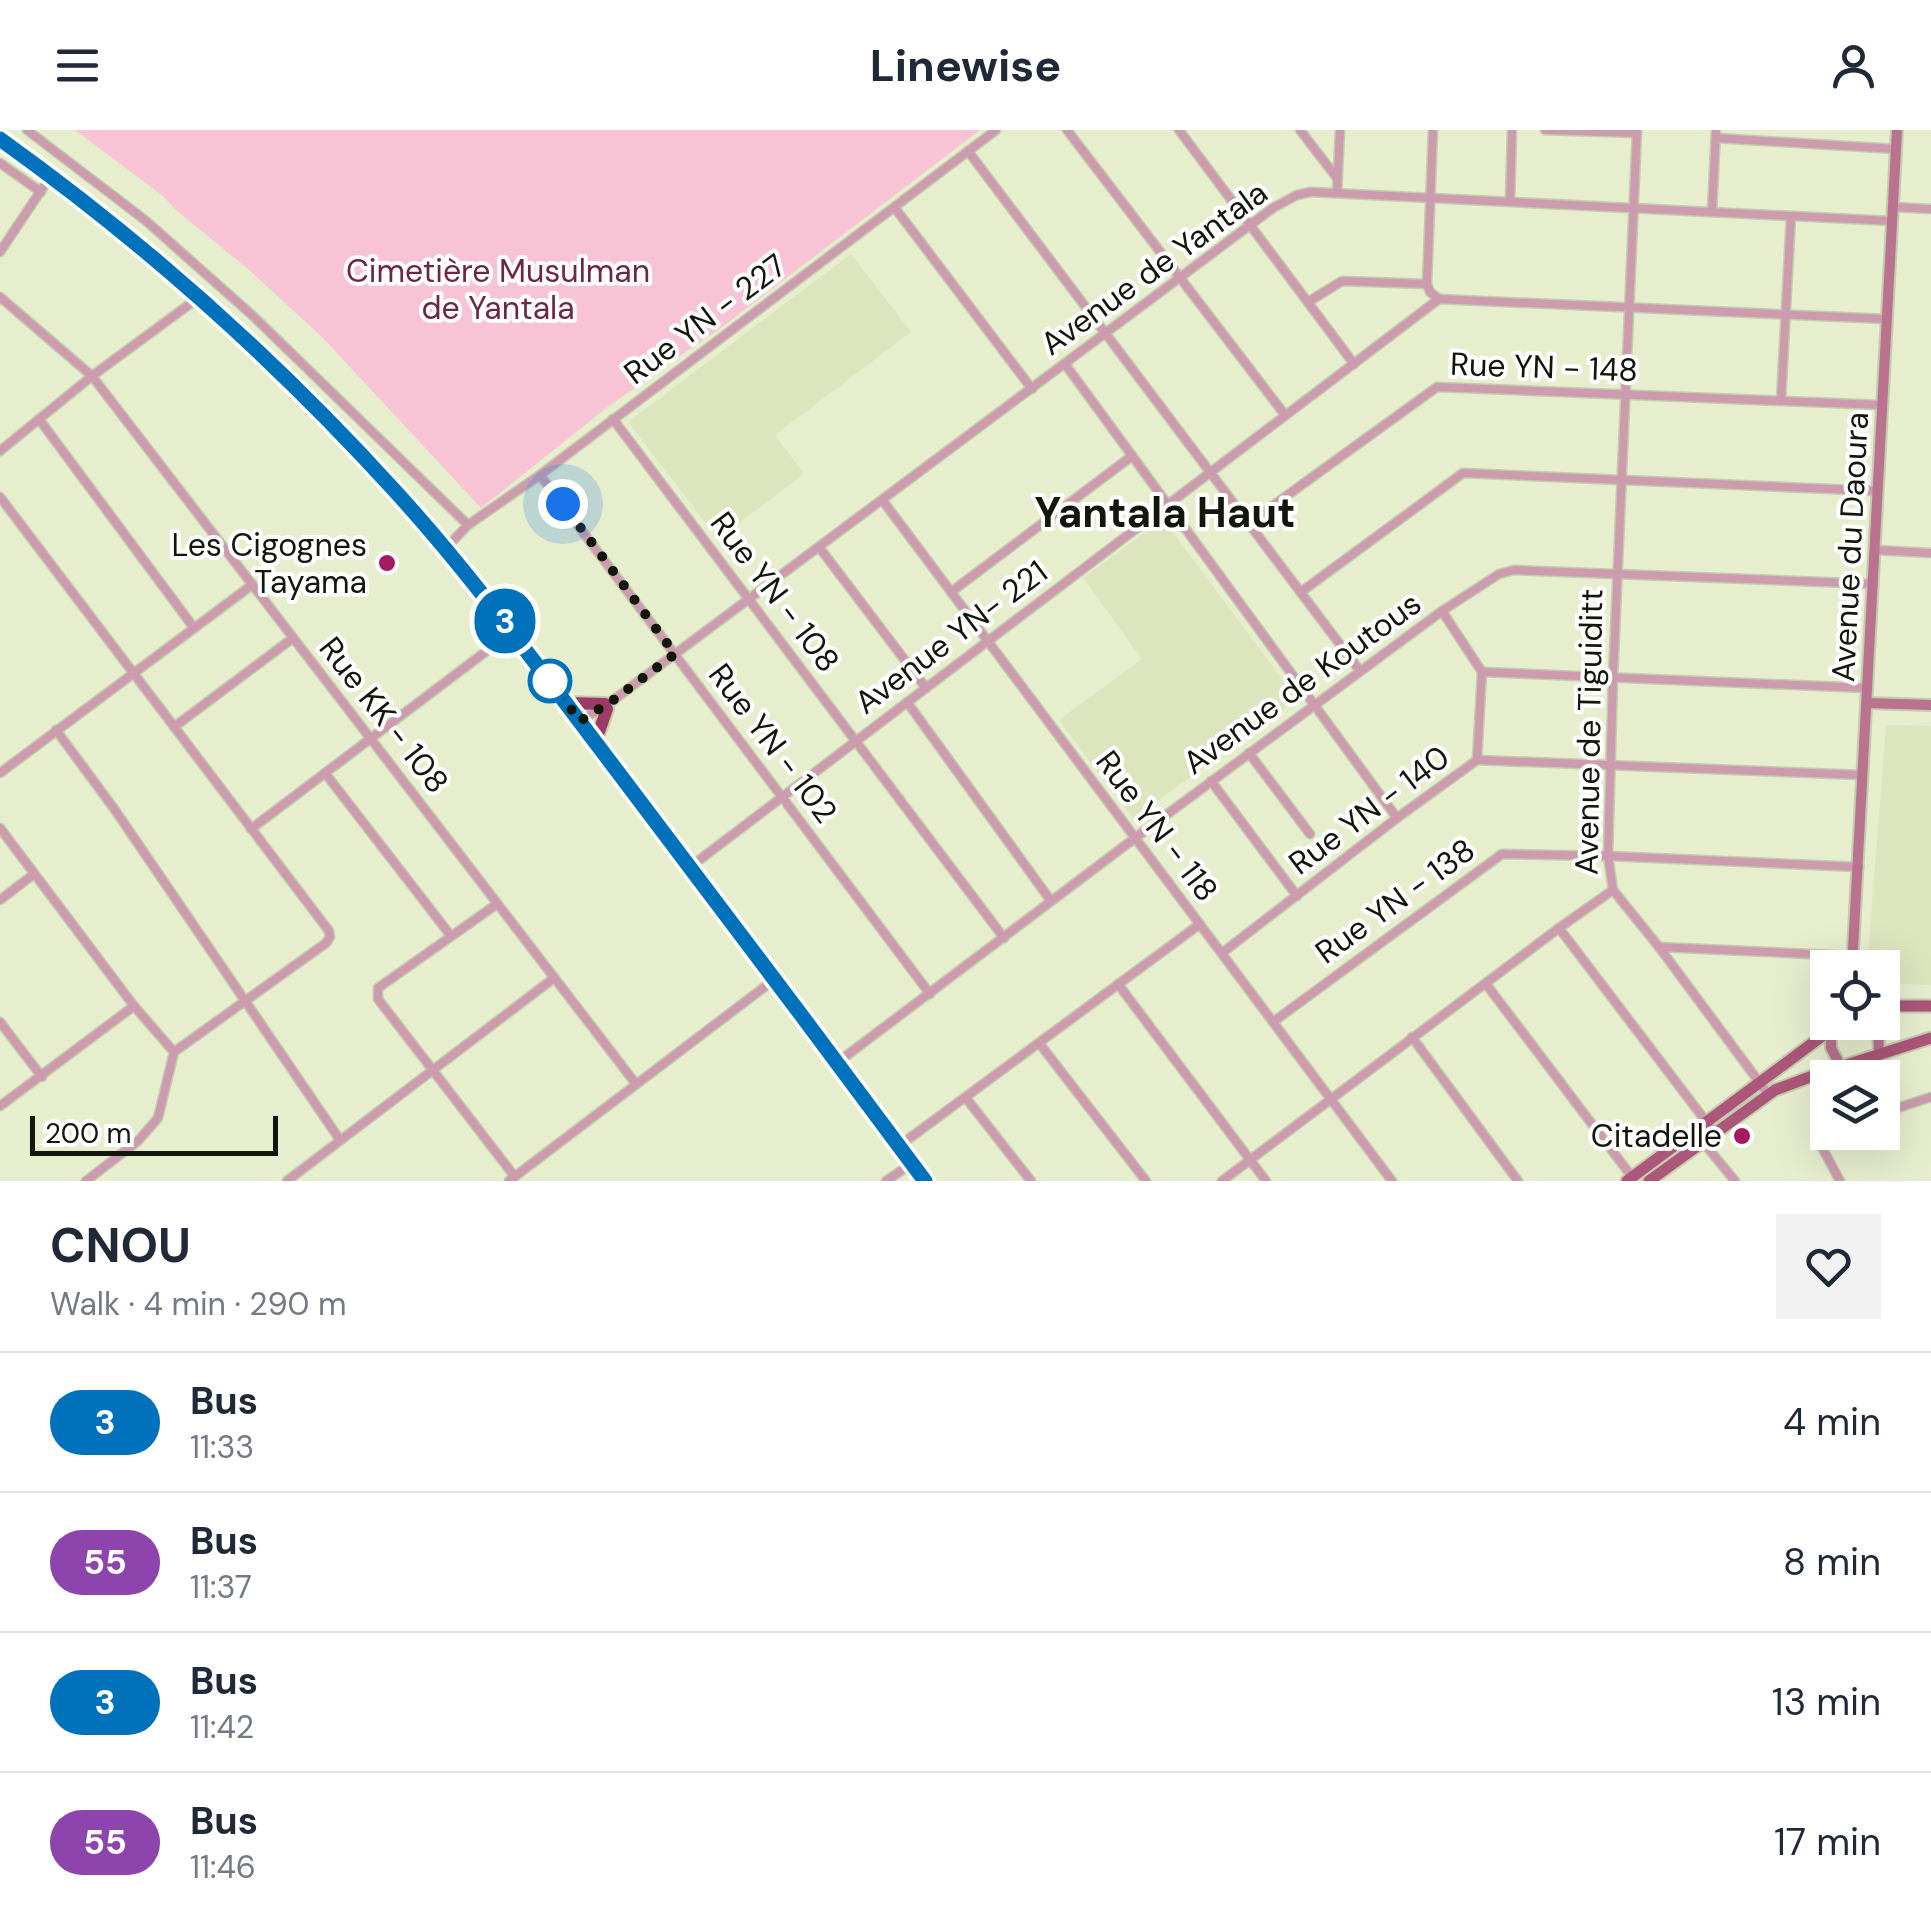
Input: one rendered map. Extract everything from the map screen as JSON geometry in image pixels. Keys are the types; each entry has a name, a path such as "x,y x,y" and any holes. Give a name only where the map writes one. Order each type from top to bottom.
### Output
{"highway":[{"path":"0,139 200,297 329,421 446,548 925,1181"},
{"path":"567,703 608,705 595,742"}],"main road":[{"path":"1900,1006 1931,1006"},
{"path":"1864,1060 1931,1038"},
{"path":"1631,1180 1815,1040"},
{"path":"1649,1181 1768,1094 1810,1077"}],"street":[{"path":"27,130 145,220 252,315 468,525"},
{"name":"Rue YN - 227","path":"446,548 468,525 614,420 996,130"},
{"path":"1067,130 1285,416"},
{"path":"1180,130 1354,364"},
{"path":"1300,130 1338,180"},
{"path":"1337,193 1340,130"},
{"path":"1433,130 1427,284 1438,299 1887,319"},
{"path":"1510,202 1512,130"},
{"path":"1544,130 1637,132"},
{"path":"1802,143 1803,130"},
{"name":"Avenue du Daoura","path":"1854,950 1897,130"},
{"name":"Avenue de Tiguiditt","path":"1222,1181 1614,890 1608,856 1612,678 1637,132"},
{"path":"1712,212 1716,134 1896,148"},
{"path":"968,151 1360,671"},
{"path":"0,162 41,192"},
{"path":"0,252 51,176"},
{"name":"Avenue de Yantala","path":"582,723 1105,332 1297,195 1337,193 1892,221"},
{"path":"1892,207 1931,209"},
{"path":"895,208 1032,389"},
{"path":"1781,401 1790,216"},
{"path":"129,238 145,220"},
{"path":"1308,302 1342,281 1427,284"},
{"name":"Rue KK - 108","path":"0,297 92,376 636,1084"},
{"path":"0,451 92,376 200,297"},
{"name":"Avenue YN- 221","path":"690,867 1438,299"},
{"path":"1065,364 1397,818"},
{"name":"Rue YN - 148","path":"1248,524 1437,386 1882,405"},
{"path":"39,418 194,628"},
{"name":"Rue YN - 108","path":"614,420 1004,938"},
{"path":"950,592 1132,456"},
{"path":"1300,592 1463,473 1878,492"},
{"name":"Rue YN - 102","path":"540,475 930,994"},
{"path":"0,497 330,931 326,943 174,1052 158,1118 138,1141 86,1181"},
{"name":"Rue YN - 118","path":"883,501 1392,1181"},
{"path":"819,547 926,688"},
{"path":"1875,550 1931,553"},
{"name":"Avenue de Koutous","path":"838,1062 1360,671 1506,571 1874,584"},
{"path":"0,773 252,584"},
{"path":"1442,612 1482,672 1477,760"},
{"path":"251,828 512,631"},
{"path":"174,726 293,638"},
{"path":"1482,672 1867,688"},
{"path":"907,702 1051,901"},
{"path":"1866,703 1931,705"},
{"path":"56,730 340,1140"},
{"path":"1249,753 1310,834"},
{"name":"Rue YN - 140","path":"1222,953 1477,760 1863,776"},
{"path":"325,774 451,936"},
{"path":"1211,782 1297,896"},
{"path":"0,828 134,1006 174,1052"},
{"name":"Rue YN - 138","path":"1273,1022 1496,857 1510,853 1859,867"},
{"path":"0,900 34,874"},
{"path":"1614,890 1768,1094"},
{"path":"497,904 378,988 377,994 512,1179 775,979"},
{"path":"900,1146 1200,924"},
{"path":"1559,928 1714,1132"},
{"path":"1659,946 1810,958"},
{"path":"287,1181 554,978"},
{"path":"1118,984 1266,1181"},
{"path":"1486,984 1631,1180"},
{"path":"0,1106 134,1006"},
{"path":"0,1022 42,1077"},
{"path":"1412,1038 1518,1181"},
{"path":"1879,1055 1880,1040"},
{"path":"1039,1042 1146,1181"},
{"path":"966,1098 1031,1181"},
{"path":"1900,1107 1931,1098"},
{"path":"1703,1141 1735,1181"},
{"path":"1823,1150 1840,1181"},
{"path":"886,1181 912,1164"}],"shaded area":[{"path":"851,254 911,332 775,435 804,474 718,539 628,422"},
{"path":"1163,519 1297,699 1133,819 1059,720 1142,659 1083,578"},
{"path":"1931,726 1931,985 1900,984 1900,950 1868,950 1886,727"}],"green space":[{"name":"Cimetière Musulman de Yantala","path":"75,130 980,130 726,324 609,406 481,508 322,337 163,196"}],"bus line":[{"name":"3","path":"0,139 200,297 329,421 446,548 925,1181"}],"place":[{"name":"Les Cigognes Tayama","path":"387,563"},
{"name":"Citadelle","path":"1742,1136"}],"district":[{"name":"Yantala Haut","path":"1165,512"}],"route":[{"path":"550,681 580,721 675,654 563,504"}]}
